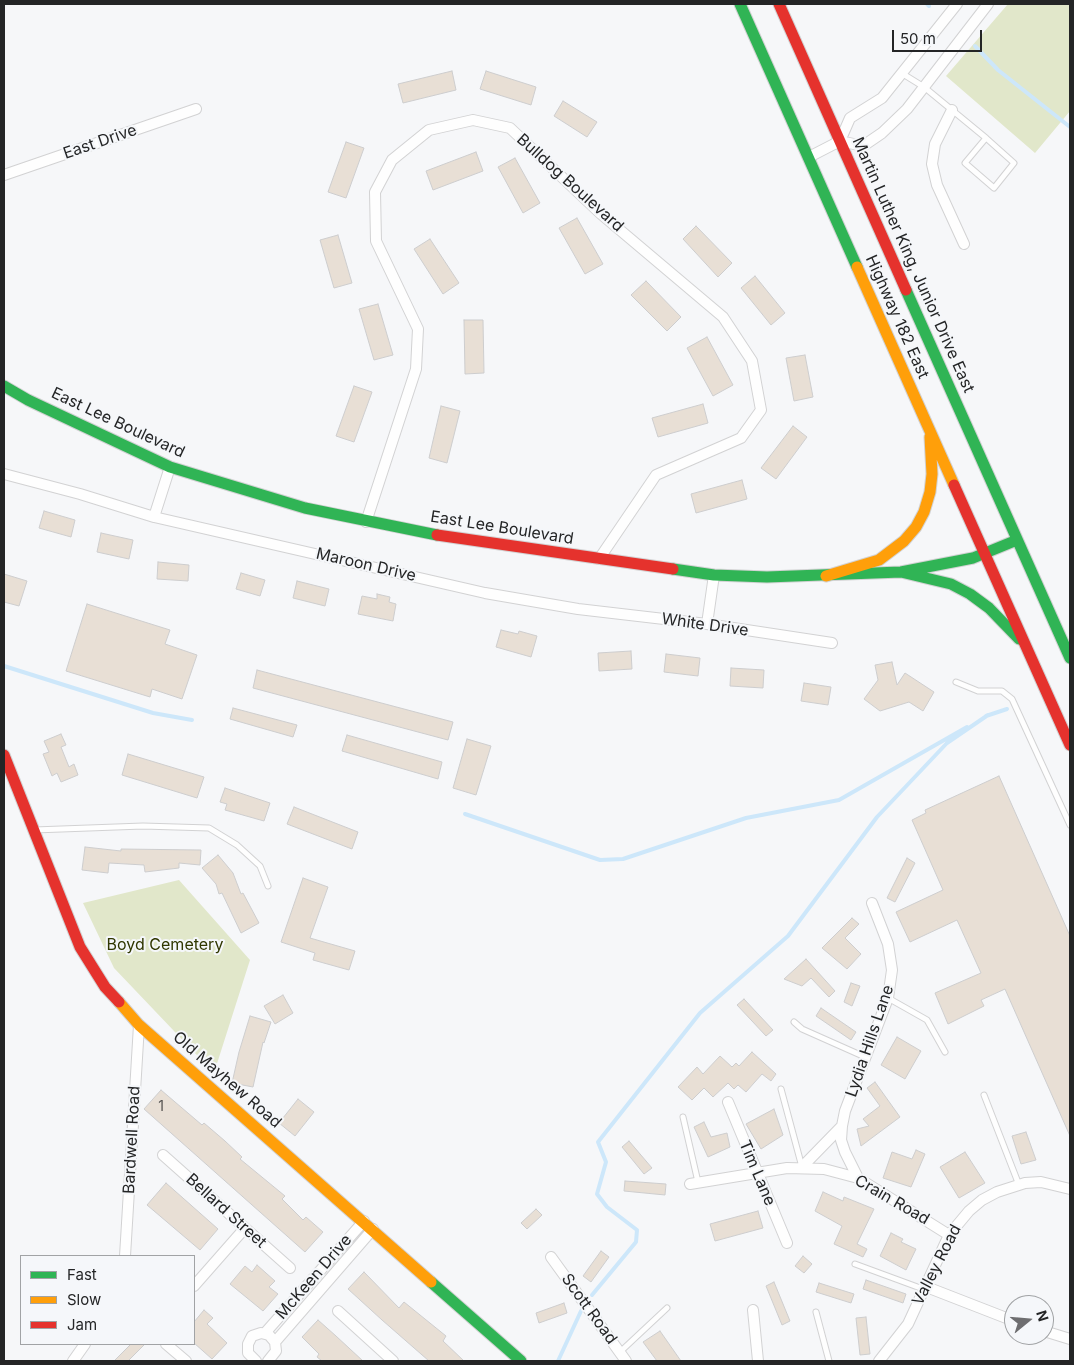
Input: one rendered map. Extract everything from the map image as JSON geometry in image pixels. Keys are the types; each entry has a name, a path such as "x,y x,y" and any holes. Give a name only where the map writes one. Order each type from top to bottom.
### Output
{"main road":[{"name":"Highway 182 East","path":"740,4 1070,746"},
{"name":"Martin Luther King, Junior Drive East","path":"779,4 1070,658"},
{"name":"East Lee Boulevard","path":"4,386 28,400 170,467 305,508 366,522 462,540 714,575 767,577 900,572 986,554 1017,540"},
{"path":"826,576 879,560 904,541 916,527 930,492 932,474 930,430"},
{"path":"900,572 951,584 970,594 989,608 1029,652"},
{"name":"Old Mayhew Road","path":"5,761 80,947 105,986 139,1025 521,1361"}],"street":[{"path":"809,158 840,141 850,118 882,98 957,4"},
{"path":"840,141 863,146 882,133 907,109 988,4"},
{"name":"East Drive","path":"4,175 196,109"},
{"path":"952,110 935,144 932,164 937,185 964,244"},
{"name":"Bulldog Boulevard","path":"366,522 416,369 418,329 376,241 375,192 392,160 429,130 473,120 510,128 601,214 723,317 752,362 761,410 741,438 656,475 599,560"},
{"path":"154,518 170,467"},
{"name":"Maroon Drive","path":"4,474 80,494 154,518 485,592 578,609"},
{"path":"707,624 714,575"},
{"name":"White Drive","path":"578,609 707,624 832,644"},
{"name":"Lydia Hills Lane","path":"858,1178 841,1140 842,1126 845,1110 888,998 892,970 883,928 872,903"},
{"name":"Bardwell Road","path":"125,1255 139,1025"},
{"name":"Tim Lane","path":"728,1102 787,1243"},
{"path":"802,1167 842,1126"},
{"name":"Bellard Street","path":"163,1154 290,1268"},
{"name":"Crain Road","path":"694,1184 802,1167 824,1170 858,1178 949,1235"},
{"name":"Valley Road","path":"879,1361 908,1324 949,1235 959,1220 982,1200 997,1192 1019,1185 1041,1182 1070,1189"},
{"name":"McKeen Drive","path":"240,1361 248,1353 249,1340 256,1334 265,1333 364,1221"},
{"path":"195,1285 245,1228"},
{"name":"McKeen Drive","path":"275,1342 373,1229"},
{"name":"Scott Road","path":"551,1257 626,1361"},
{"path":"924,1288 1004,1317"},
{"path":"753,1310 758,1361"},
{"path":"338,1311 394,1361"},
{"name":"McKeen Drive","path":"265,1333 275,1342 276,1351 268,1361"},
{"path":"1054,1334 1070,1339"},
{"path":"73,1361 84,1345"},
{"path":"167,1345 186,1361"},
{"path":"248,1353 256,1361"}],"lane":[{"path":"903,74 924,87 986,138 1014,163 994,188 965,163 986,138"},
{"path":"956,682 978,691 1002,691 1012,699 1070,825"},
{"path":"34,830 143,826 209,828 237,845 260,866 268,886"},
{"path":"888,998 927,1020 945,1052"},
{"path":"794,1022 802,1029 865,1058"},
{"path":"781,1089 802,1167"},
{"path":"984,1096 1019,1185"},
{"path":"683,1116 694,1184"},
{"path":"855,1264 924,1288"},
{"path":"619,1352 667,1308"},
{"path":"816,1312 829,1361"}],"green space":[{"path":"1008,4 1068,4 1070,6 1070,111 1035,153 946,76"},
{"name":"Boyd Cemetery","path":"179,880 250,960 214,1073 114,968 83,903"}],"building":[{"path":"452,71 456,90 403,103 398,84"},
{"path":"486,71 536,87 531,105 480,89"},
{"path":"563,101 597,122 587,137 554,116"},
{"path":"346,142 364,148 346,198 328,192"},
{"path":"476,152 483,171 433,190 426,171"},
{"path":"515,158 540,203 523,213 498,167"},
{"path":"577,218 603,264 585,274 559,228"},
{"path":"696,226 732,263 718,277 683,239"},
{"path":"338,235 352,283 334,288 320,240"},
{"path":"430,239 459,283 443,294 414,249"},
{"path":"755,276 785,313 771,325 741,288"},
{"path":"646,281 681,317 667,331 631,295"},
{"path":"378,304 393,355 374,360 359,309"},
{"path":"464,320 483,320 484,373 465,374"},
{"path":"707,337 733,385 713,396 687,348"},
{"path":"805,355 813,397 794,401 786,358"},
{"path":"354,386 372,392 354,442 336,436"},
{"path":"703,404 708,423 658,437 652,418"},
{"path":"441,406 460,411 447,463 429,458"},
{"path":"793,426 807,437 776,479 761,468"},
{"path":"742,480 747,499 696,513 691,494"},
{"path":"44,511 75,520 71,537 39,528"},
{"path":"101,533 133,540 129,559 97,552"},
{"path":"158,562 189,565 188,581 157,579"},
{"path":"241,573 265,580 260,596 236,589"},
{"path":"4,574 27,581 19,606 4,602"},
{"path":"297,581 329,589 325,606 293,598"},
{"path":"377,594 390,597 389,602 396,604 393,621 358,614 362,596 377,599"},
{"path":"87,604 170,630 165,644 197,655 182,699 152,689 150,697 66,671"},
{"path":"501,630 518,634 519,631 537,636 531,657 496,647"},
{"path":"631,651 632,669 599,671 598,653"},
{"path":"666,654 700,658 698,676 664,672"},
{"path":"892,662 897,685 905,673 934,692 923,711 909,702 880,711 864,699 878,680 875,665"},
{"path":"731,668 764,670 763,688 730,686"},
{"path":"257,670 453,722 448,740 253,688"},
{"path":"804,683 831,687 828,705 801,701"},
{"path":"233,708 297,725 293,737 230,719"},
{"path":"61,734 66,745 61,747 69,767 74,764 78,775 61,782 57,773 52,776 43,754 49,752 44,741"},
{"path":"347,735 442,762 438,779 342,751"},
{"path":"467,739 491,746 476,795 453,788"},
{"path":"128,754 204,777 197,798 122,775"},
{"path":"999,776 1070,936 1070,1136 1005,989 981,1000 984,1006 948,1024 935,993 981,973 957,920 910,942 896,912 943,890 912,820 926,813 925,810"},
{"path":"225,788 270,803 264,821 225,810 227,804 220,802"},
{"path":"294,807 358,832 352,849 287,824"},
{"path":"85,847 121,851 121,849 201,850 200,865 179,863 179,868 145,872 144,865 109,863 108,873 82,870"},
{"path":"218,855 233,873 241,894 243,893 259,923 241,933 222,893 219,894 216,884 202,868"},
{"path":"907,858 915,863 895,902 887,898"},
{"path":"303,878 328,887 310,938 355,951 349,970 313,960 315,953 281,942"},
{"path":"852,918 859,924 845,938 861,954 847,969 822,948"},
{"path":"806,959 835,991 829,997 811,978 802,986 784,979"},
{"path":"851,983 860,986 852,1006 844,1002"},
{"path":"283,995 293,1013 275,1024 264,1006"},
{"path":"744,999 773,1030 766,1036 737,1005"},
{"path":"821,1008 856,1032 851,1040 816,1016"},
{"path":"250,1016 271,1022 263,1042 253,1087 232,1083"},
{"path":"897,1037 921,1051 905,1079 881,1065"},
{"path":"752,1052 776,1074 771,1081 762,1074 746,1092 738,1085 734,1089 728,1083 713,1097 704,1088 692,1100 678,1087 697,1067 703,1074 720,1056 732,1067 736,1063 739,1066"},
{"path":"875,1082 900,1117 861,1146 857,1129 869,1126 863,1119 880,1106 867,1088"},
{"path":"161,1090 202,1125 204,1123 225,1141 242,1157 240,1159 285,1196 282,1199 303,1220 306,1217 323,1232 305,1252 144,1109"},
{"path":"298,1099 314,1112 295,1136 279,1123"},
{"path":"774,1109 783,1135 761,1149 746,1124"},
{"path":"704,1122 711,1137 727,1133 730,1147 708,1157 694,1127"},
{"path":"1026,1132 1036,1160 1021,1164 1012,1136"},
{"path":"629,1141 652,1168 644,1174 622,1147"},
{"path":"916,1150 925,1154 911,1187 883,1178 892,1152 912,1159"},
{"path":"965,1152 985,1183 959,1198 940,1167"},
{"path":"625,1181 666,1184 665,1195 624,1191"},
{"path":"166,1183 218,1229 200,1250 147,1205"},
{"path":"823,1192 843,1201 844,1197 874,1209 857,1244 867,1249 863,1257 834,1244 842,1226 815,1211"},
{"path":"536,1209 542,1215 527,1229 521,1223"},
{"path":"758,1211 763,1228 715,1241 710,1224"},
{"path":"891,1233 903,1239 901,1242 916,1249 906,1270 880,1256"},
{"path":"601,1251 609,1257 591,1282 583,1276"},
{"path":"803,1256 812,1264 804,1273 795,1266"},
{"path":"257,1265 275,1281 269,1287 278,1294 263,1311 230,1284 245,1266 252,1272"},
{"path":"364,1272 399,1308 404,1302 446,1336 443,1341 464,1361 429,1361 382,1320 348,1289"},
{"path":"866,1280 906,1294 903,1303 863,1289"},
{"path":"774,1282 790,1321 782,1325 766,1286"},
{"path":"819,1283 854,1294 851,1303 816,1292"},
{"path":"564,1303 567,1313 539,1323 536,1313"},
{"path":"204,1310 213,1318 207,1324 227,1343 212,1359 195,1344 195,1321"},
{"path":"866,1317 870,1354 860,1355 856,1318"},
{"path":"318,1320 363,1361 322,1361 317,1357 319,1354 302,1337"},
{"path":"660,1331 681,1361 657,1361 643,1342"},
{"path":"130,1345 144,1345 128,1361 114,1361"}],"waterway":[{"path":"975,46 998,70 1070,127"},
{"path":"4,666 153,713 192,720"},
{"path":"986,716 1007,709"},
{"path":"592,1295 636,1242 637,1230 607,1207 597,1194 606,1162 598,1142 700,1013 788,936 877,817 947,743 988,715"},
{"path":"465,814 600,860 623,859 746,818 839,800 967,727"},
{"path":"558,1361 581,1311"}],"traffic: fast":[{"path":"740,4 857,267"},
{"path":"906,290 1070,658"},
{"path":"4,386 28,400 170,467 305,508 437,535"},
{"path":"673,569 714,575 767,577 901,572 973,558 1017,540"},
{"path":"901,572 951,584 970,594 989,608 1019,639"},
{"path":"431,1282 521,1361"}],"traffic: slow":[{"path":"857,267 954,485"},
{"path":"826,576 879,560 904,541 916,527 924,512 930,492 932,474 930,437"},
{"path":"119,1002 139,1025 431,1282"}],"traffic: jam":[{"path":"779,4 906,290"},
{"path":"954,485 1070,745"},
{"path":"437,535 673,569"},
{"path":"4,755 80,947 105,987 119,1002"}]}
